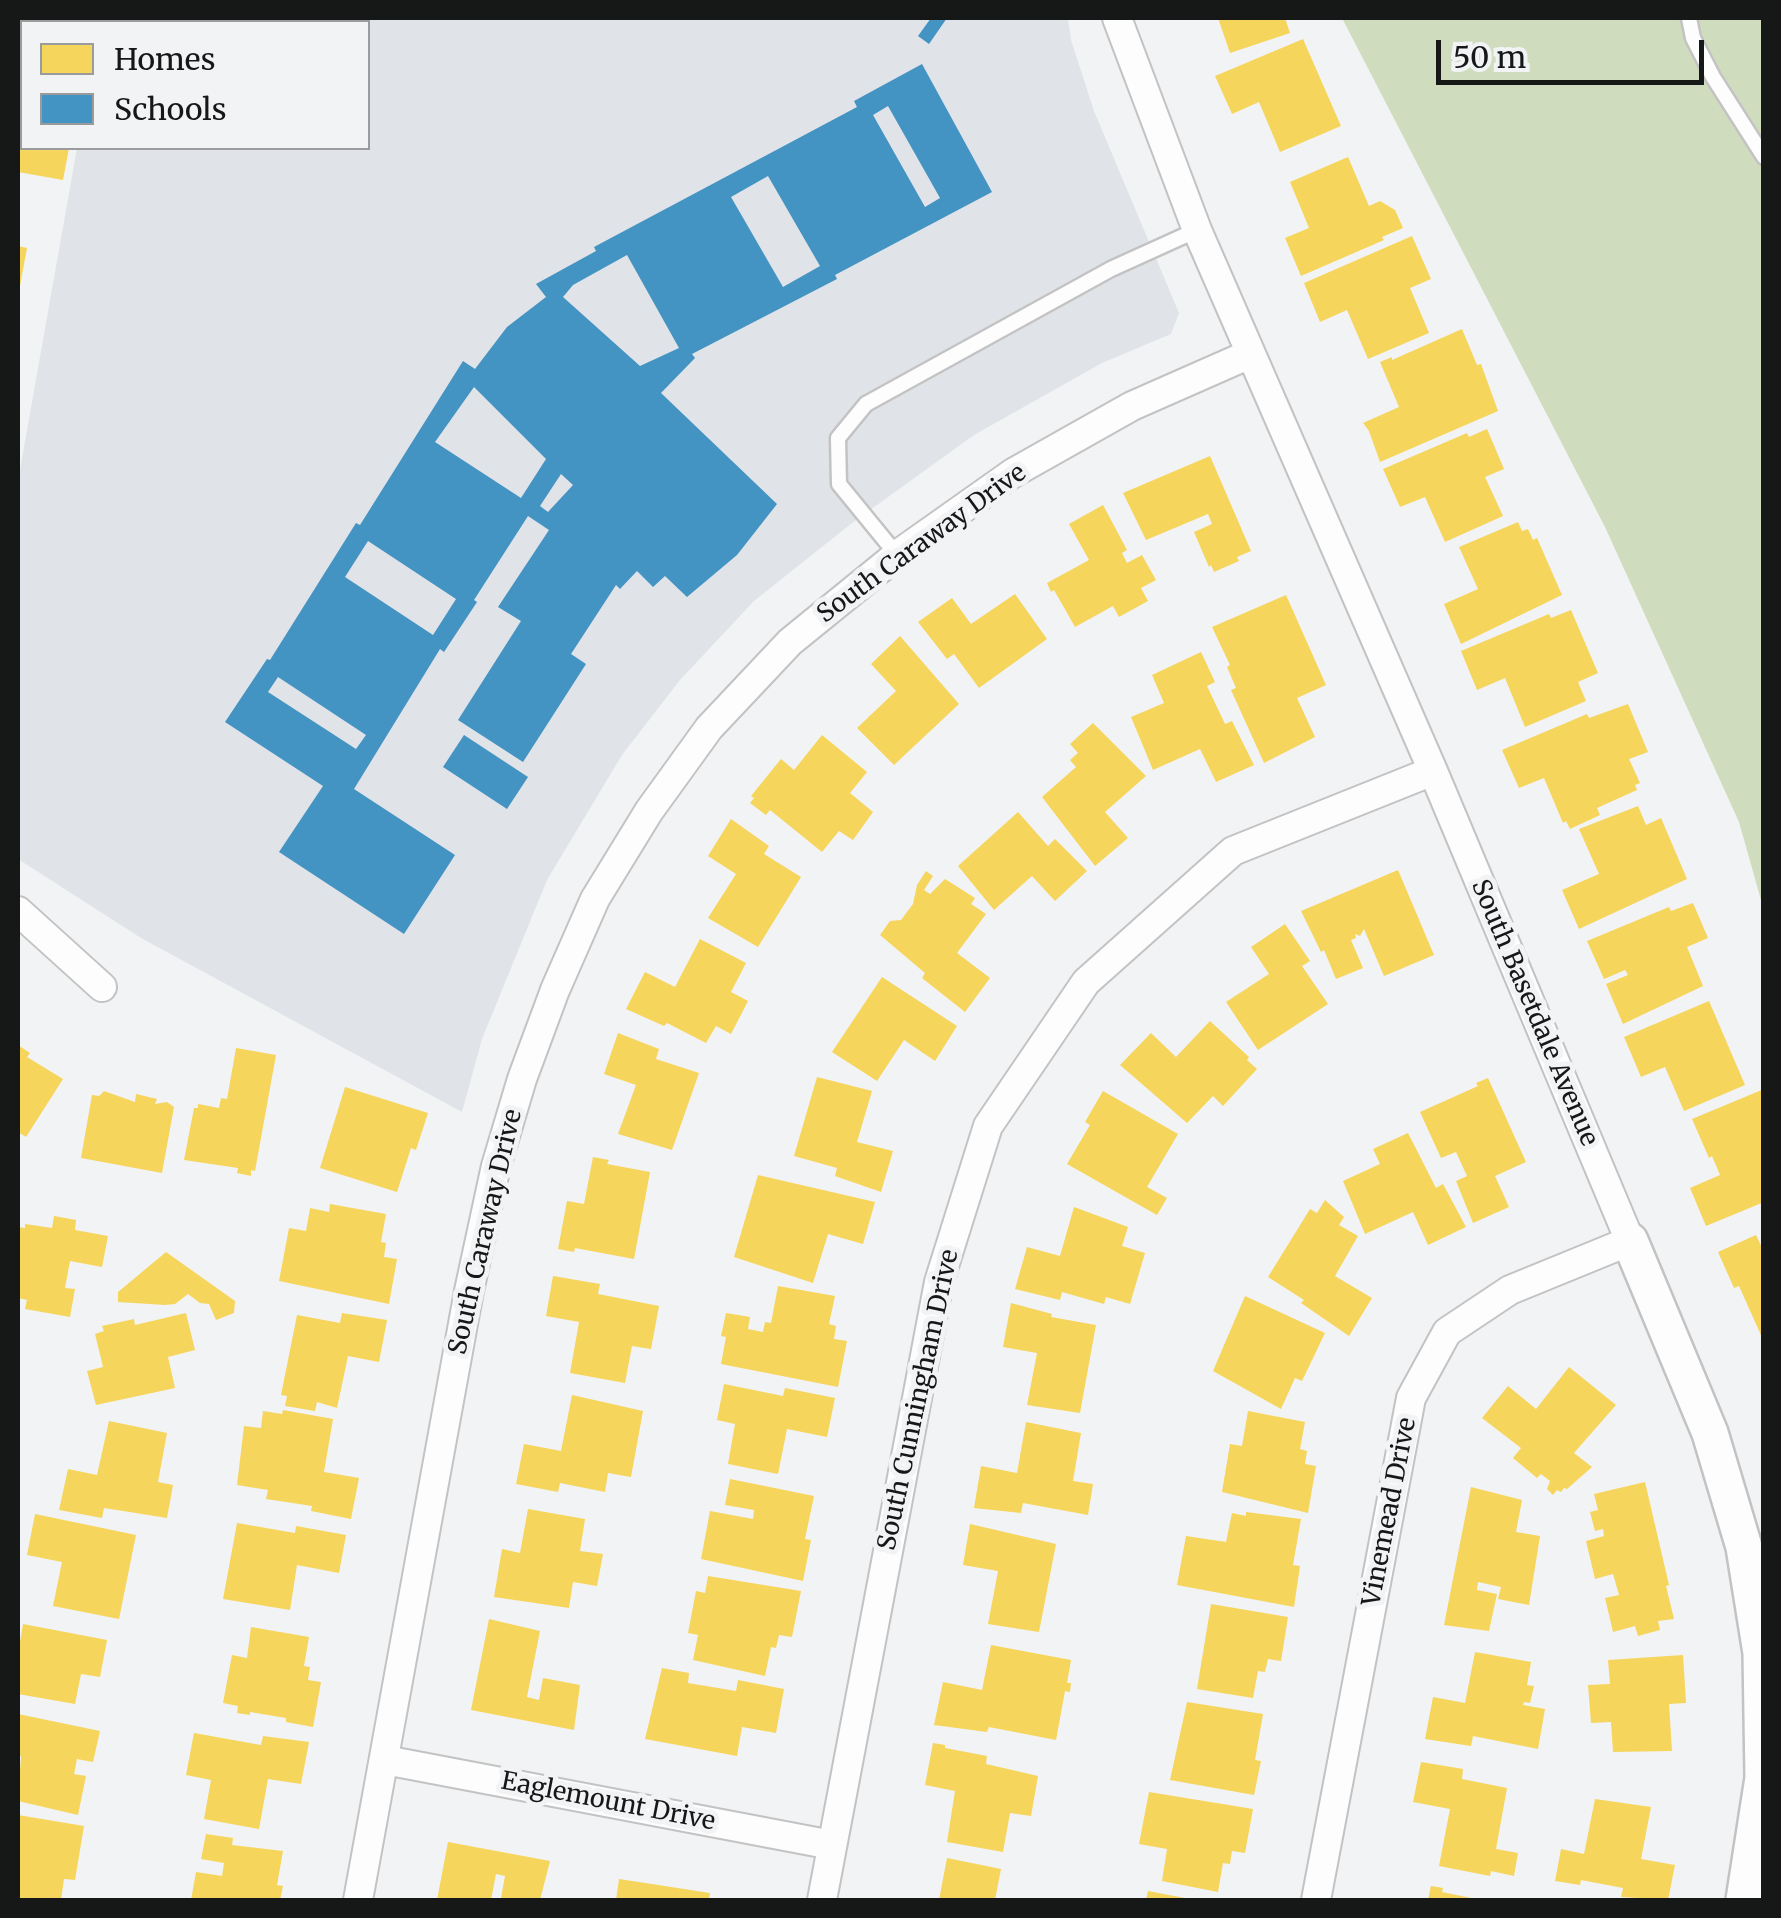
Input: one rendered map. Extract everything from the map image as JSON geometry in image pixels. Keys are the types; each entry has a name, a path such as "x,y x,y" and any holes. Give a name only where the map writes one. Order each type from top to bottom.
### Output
{"street":[{"name":"South Basetdale Avenue","path":"1117,18 1196,230 1433,771 1710,1433 1744,1547 1761,1653 1763,1778 1744,1900"},
{"name":"South Caraway Drive","path":"358,1900 469,1291 496,1166 522,1079 555,990 595,899 648,811 709,728 790,642 897,556 1013,473 1132,406 1250,354"},
{"name":"South Cunningham Drive","path":"822,1900 939,1282 988,1126 1086,982 1233,852 1433,771"},
{"path":"18,911 102,986"},
{"name":"Vinemead Drive","path":"1316,1900 1412,1398 1447,1332 1510,1290 1630,1242"},
{"name":"Eaglemount Drive","path":"384,1760 832,1845"}],"lane":[{"path":"1688,18 1693,38 1713,77 1764,156"},
{"path":"897,556 839,484 838,438 866,404 1111,269 1196,230"}],"shaded area":[{"path":"1068,18 1071,40 1094,111 1179,313 1171,334 1102,363 974,435 852,523 754,601 680,680 622,755 547,880 482,1039 462,1112 141,938 18,859 18,481 77,150 370,150 370,20 100,20"}],"green space":[{"path":"1342,18 1763,18 1763,907 1739,822 1605,527"}],"building: Homes":[{"path":"1218,18 1285,18 1290,33 1230,53"},
{"path":"18,25 20,108 18,108"},
{"path":"1303,39 1341,126 1280,152 1259,102 1232,114 1215,76"},
{"path":"18,119 20,150 69,150 63,180 18,172"},
{"path":"1348,157 1369,206 1380,201 1395,210 1403,228 1301,276 1285,238 1309,228 1290,182"},
{"path":"1412,236 1431,279 1410,288 1429,333 1368,359 1347,310 1320,322 1304,283"},
{"path":"18,246 27,248 19,291 18,291"},
{"path":"1462,329 1477,365 1481,364 1498,411 1380,462 1363,423 1399,407 1380,362"},
{"path":"1487,429 1504,469 1485,477 1503,516 1445,542 1425,497 1400,507 1383,469 1467,433 1469,437"},
{"path":"1210,456 1251,551 1214,572 1194,532 1212,524 1208,514 1146,540 1123,493"},
{"path":"1103,505 1127,550 1122,553 1127,563 1142,555 1156,580 1141,588 1148,601 1119,617 1113,606 1075,627 1047,583 1089,560 1069,524"},
{"path":"1518,522 1522,531 1528,529 1533,540 1537,538 1562,595 1461,644 1444,604 1478,589 1459,547"},
{"path":"1015,594 1047,639 979,688 954,654 947,659 918,622 952,598 971,624"},
{"path":"1286,595 1326,685 1297,698 1315,737 1264,763 1231,690 1236,688 1227,667 1230,665 1212,627"},
{"path":"1571,610 1598,673 1578,682 1586,701 1525,727 1505,678 1477,690 1461,651 1549,614 1551,618"},
{"path":"900,636 959,704 894,765 857,728 896,691 871,664"},
{"path":"1201,652 1215,682 1207,686 1225,724 1232,721 1254,765 1216,782 1200,749 1153,770 1131,717 1164,703 1152,675"},
{"path":"1628,704 1648,752 1629,759 1640,783 1635,785 1637,790 1597,808 1600,815 1570,829 1566,821 1563,823 1544,778 1519,788 1502,750 1587,714 1589,718"},
{"path":"1093,723 1146,776 1105,812 1128,838 1095,866 1042,797 1076,767 1070,760 1078,753 1070,744"},
{"path":"822,735 867,772 850,793 873,812 853,840 839,831 822,852 770,810 766,815 750,803 754,798 751,796 781,759 794,770"},
{"path":"1638,806 1646,825 1661,818 1687,879 1579,929 1562,890 1599,874 1579,829"},
{"path":"1018,812 1048,846 1055,839 1087,871 1055,901 1032,876 994,910 958,866"},
{"path":"731,819 769,846 764,854 801,877 758,947 708,918 736,874 708,856"},
{"path":"1398,870 1434,955 1384,976 1364,929 1351,940 1363,968 1336,979 1301,911"},
{"path":"926,871 933,876 924,890 930,894 945,879 975,898 971,904 986,914 957,953 990,978 965,1012 922,978 925,973 880,935 890,921 901,920 913,904 917,885"},
{"path":"1693,903 1708,938 1687,947 1703,986 1623,1024 1606,984 1628,975 1625,970 1604,979 1587,941 1669,907 1671,911"},
{"path":"1285,924 1310,961 1302,966 1328,1004 1258,1050 1226,1002 1269,974 1251,947"},
{"path":"700,939 746,963 731,992 748,1001 731,1034 716,1026 706,1043 667,1023 664,1026 626,1009 645,972 675,987"},
{"path":"882,977 957,1026 935,1061 904,1040 877,1081 832,1052"},
{"path":"1709,1001 1745,1085 1684,1111 1665,1067 1641,1077 1624,1037"},
{"path":"1210,1021 1257,1069 1223,1106 1213,1096 1187,1123 1120,1065 1151,1033 1176,1057"},
{"path":"618,1033 659,1049 656,1059 699,1073 672,1150 618,1134 636,1085 604,1074"},
{"path":"18,1045 30,1053 27,1057 63,1079 26,1137 18,1132"},
{"path":"236,1048 276,1055 251,1176 237,1173 238,1168 184,1160 194,1108 198,1104 219,1108 221,1098 227,1099"},
{"path":"817,1077 872,1091 857,1142 893,1151 881,1192 835,1176 837,1168 794,1156"},
{"path":"1488,1078 1526,1162 1495,1176 1509,1207 1473,1223 1456,1181 1467,1176 1456,1152 1441,1158 1420,1112"},
{"path":"345,1087 428,1113 416,1150 411,1148 397,1192 320,1168"},
{"path":"1764,1089 1764,1202 1706,1226 1690,1188 1720,1175 1692,1119"},
{"path":"104,1091 135,1102 136,1094 157,1099 155,1104 167,1102 174,1107 162,1173 81,1158 92,1095 99,1096"},
{"path":"1103,1091 1178,1134 1147,1187 1167,1198 1157,1215 1067,1164 1090,1125 1085,1122"},
{"path":"1408,1133 1436,1188 1443,1184 1466,1227 1428,1245 1413,1212 1365,1234 1343,1181 1380,1164 1373,1149"},
{"path":"593,1157 609,1160 607,1164 650,1172 634,1259 575,1248 574,1252 558,1249 567,1201 584,1204"},
{"path":"758,1175 875,1202 863,1244 828,1234 813,1283 734,1257"},
{"path":"1325,1200 1344,1217 1339,1225 1358,1236 1335,1276 1372,1298 1349,1336 1268,1277 1310,1209 1317,1213"},
{"path":"330,1204 386,1214 381,1242 386,1243 384,1257 397,1259 389,1304 279,1281 289,1228 306,1231 310,1208 329,1212"},
{"path":"1074,1207 1128,1227 1122,1246 1145,1253 1130,1304 1106,1297 1104,1304 1062,1292 1060,1300 1015,1289 1027,1247 1060,1256"},
{"path":"54,1216 76,1220 75,1230 108,1236 102,1267 70,1261 65,1288 75,1289 70,1317 25,1309 27,1300 18,1298 18,1227 25,1228 25,1224 52,1228"},
{"path":"1756,1235 1764,1252 1764,1342 1739,1286 1734,1288 1718,1252"},
{"path":"166,1252 235,1301 234,1313 216,1320 209,1304 188,1294 175,1304 118,1302 118,1292"},
{"path":"553,1276 600,1284 598,1294 659,1306 651,1349 632,1346 625,1383 570,1373 579,1322 546,1316"},
{"path":"778,1286 835,1296 829,1324 836,1326 834,1339 847,1341 838,1387 721,1364 726,1313 750,1317 748,1329 763,1332 765,1322 771,1323"},
{"path":"1245,1296 1325,1333 1302,1381 1295,1378 1281,1409 1213,1371"},
{"path":"1011,1303 1052,1314 1051,1317 1096,1325 1080,1413 1027,1405 1037,1353 1003,1347"},
{"path":"186,1313 195,1350 168,1357 175,1388 96,1405 87,1371 103,1367 95,1334 104,1331 102,1326 134,1319 135,1325"},
{"path":"342,1313 387,1320 379,1362 348,1356 337,1408 317,1402 315,1411 285,1406 287,1396 281,1395 297,1315 340,1323"},
{"path":"1569,1367 1616,1405 1574,1453 1592,1467 1567,1489 1557,1490 1553,1495 1547,1489 1550,1481 1541,1474 1537,1478 1513,1458 1521,1448 1482,1418 1508,1386 1536,1409"},
{"path":"724,1384 783,1396 785,1388 835,1398 827,1437 787,1429 778,1474 728,1464 735,1424 717,1420"},
{"path":"572,1395 643,1411 631,1477 608,1473 605,1492 560,1483 558,1492 516,1484 524,1444 561,1451"},
{"path":"283,1410 333,1419 324,1472 359,1478 351,1519 311,1511 312,1506 266,1499 268,1490 237,1485 244,1426 261,1428 263,1411 282,1414"},
{"path":"1248,1411 1305,1422 1300,1449 1307,1451 1305,1464 1316,1466 1308,1513 1222,1492 1230,1444 1242,1446"},
{"path":"109,1421 167,1433 158,1482 173,1485 167,1518 104,1508 102,1518 59,1510 68,1469 97,1475"},
{"path":"1026,1422 1081,1433 1073,1481 1093,1484 1088,1515 1023,1503 1021,1513 974,1508 981,1466 1017,1473"},
{"path":"730,1479 814,1496 805,1539 811,1540 803,1581 701,1559 710,1511 753,1519 754,1510 725,1505"},
{"path":"1645,1482 1674,1619 1658,1621 1660,1630 1638,1636 1635,1626 1613,1632 1605,1598 1619,1595 1613,1574 1595,1579 1586,1541 1604,1536 1603,1529 1595,1531 1590,1512 1598,1510 1594,1494"},
{"path":"1471,1487 1522,1500 1516,1532 1540,1536 1529,1605 1498,1599 1501,1587 1478,1582 1477,1590 1497,1594 1489,1631 1444,1625"},
{"path":"528,1509 585,1519 580,1551 603,1554 597,1586 573,1582 569,1608 494,1597 502,1549 520,1553"},
{"path":"1246,1512 1301,1519 1293,1565 1300,1566 1294,1607 1177,1585 1186,1536 1226,1542 1232,1513 1246,1516"},
{"path":"35,1514 136,1535 119,1619 53,1606 62,1562 27,1555"},
{"path":"237,1523 295,1533 296,1526 346,1535 339,1573 297,1565 290,1610 223,1599"},
{"path":"970,1524 1056,1544 1039,1632 988,1624 998,1571 963,1565"},
{"path":"708,1576 801,1591 792,1637 779,1635 776,1648 771,1647 765,1676 693,1660 698,1635 688,1633 696,1591 705,1593"},
{"path":"1211,1604 1288,1617 1281,1661 1268,1659 1265,1672 1258,1671 1253,1698 1197,1689"},
{"path":"489,1619 540,1631 527,1697 539,1700 543,1678 580,1685 574,1730 471,1710"},
{"path":"23,1624 107,1640 100,1677 81,1674 75,1704 18,1694"},
{"path":"251,1627 309,1637 304,1666 310,1667 308,1680 321,1682 313,1727 286,1722 286,1718 237,1713 238,1706 223,1703 232,1655 247,1658"},
{"path":"991,1645 1071,1660 1067,1683 1071,1683 1070,1692 1065,1691 1056,1740 989,1727 987,1732 934,1725 943,1682 982,1690"},
{"path":"1475,1652 1531,1662 1527,1685 1534,1686 1530,1703 1523,1705 1545,1709 1538,1749 1473,1736 1471,1746 1425,1739 1433,1697 1465,1703"},
{"path":"1683,1655 1686,1703 1669,1704 1672,1751 1613,1752 1611,1722 1591,1723 1588,1685 1610,1684 1608,1660"},
{"path":"662,1668 689,1673 688,1683 736,1691 738,1680 784,1689 776,1733 742,1727 737,1756 645,1739"},
{"path":"1187,1702 1263,1714 1255,1760 1261,1761 1254,1795 1170,1780"},
{"path":"18,1714 100,1731 93,1762 77,1759 74,1774 86,1776 78,1815 18,1801"},
{"path":"194,1733 261,1745 263,1736 309,1742 301,1784 268,1779 259,1829 204,1819 211,1780 186,1775"},
{"path":"933,1743 987,1756 986,1764 1038,1776 1031,1816 1010,1813 1003,1852 947,1842 955,1791 925,1785"},
{"path":"1421,1762 1463,1769 1462,1779 1507,1788 1496,1849 1518,1853 1514,1876 1491,1871 1490,1876 1439,1866 1450,1809 1413,1802"},
{"path":"1149,1792 1253,1809 1245,1853 1232,1851 1230,1864 1223,1863 1218,1892 1162,1881 1167,1849 1139,1844"},
{"path":"1595,1799 1651,1807 1641,1859 1675,1865 1668,1900 1621,1897 1623,1888 1581,1880 1580,1885 1555,1881 1561,1849 1584,1854"},
{"path":"18,1815 84,1826 75,1880 64,1879 61,1900 18,1900"},
{"path":"206,1834 233,1838 232,1845 283,1851 277,1885 283,1886 280,1900 191,1900 196,1872 222,1876 224,1863 201,1859"},
{"path":"448,1842 550,1861 540,1900 501,1898 505,1876 496,1874 491,1900 437,1900"},
{"path":"947,1858 1001,1869 995,1900 939,1900"},
{"path":"619,1879 710,1893 709,1900 616,1900"},
{"path":"1431,1886 1443,1888 1442,1892 1481,1900 1428,1900"},
{"path":"1148,1891 1190,1899 1190,1900 1146,1900"}],"building: Schools":[{"path":"931,18 947,18 929,44 918,36"},
{"path":"922,64 992,192 692,354 695,358 661,393 777,504 737,555 687,597 665,576 653,587 637,571 620,589 616,585 571,654 586,664 523,762 458,720 521,621 498,607 549,530 528,516 474,600 477,602 444,652 440,649 354,789 455,855 404,934 279,852 323,786 225,722 267,659 270,660 356,523 360,525 463,361 475,369 507,327 546,297 536,284 596,251 594,247 857,107 854,101","holes":["888,106 940,198 925,207 873,115","768,176 820,266 783,287 731,197","627,255 679,348 640,366 563,297 573,285","474,387 546,459 521,498 435,442","561,474 573,485 548,512 540,506","368,541 456,599 433,635 345,577","278,677 366,735 356,749 268,692"]},
{"path":"464,735 528,777 507,809 443,767"}]}
